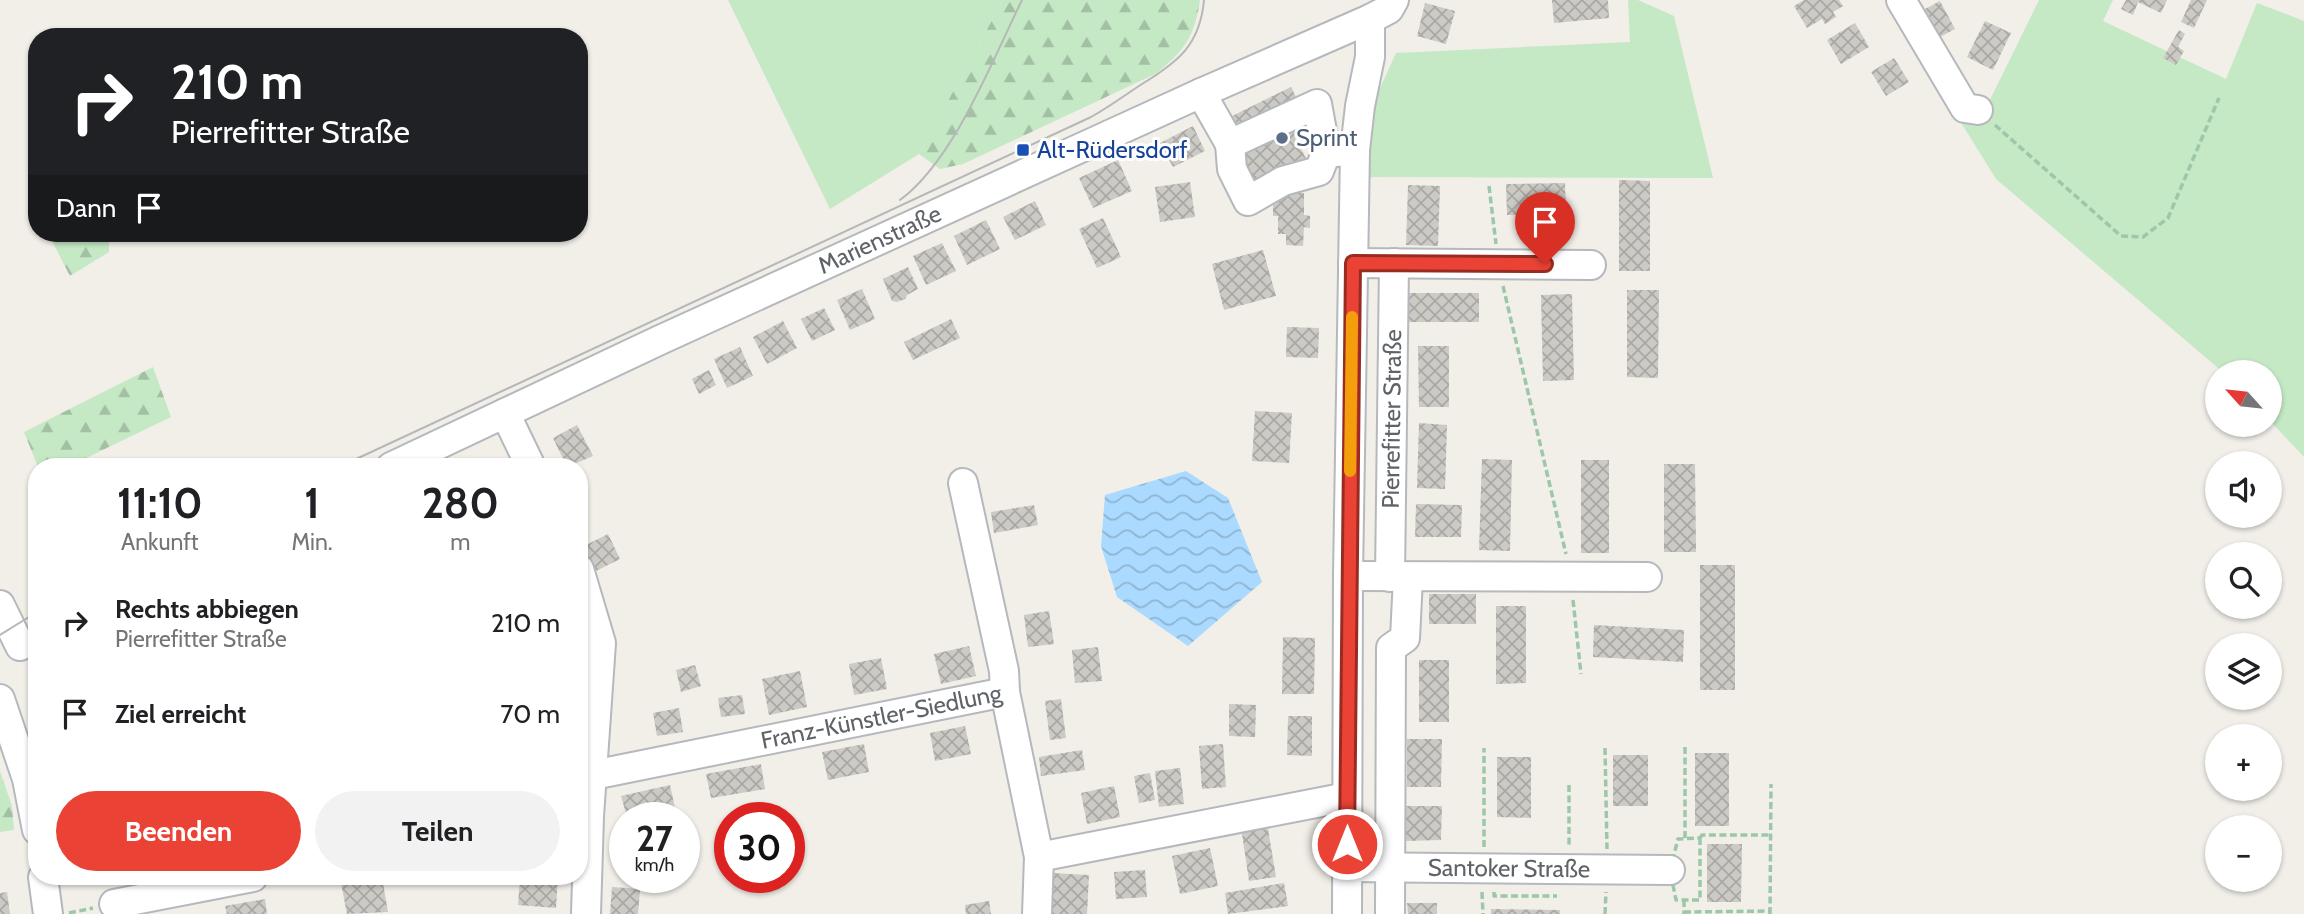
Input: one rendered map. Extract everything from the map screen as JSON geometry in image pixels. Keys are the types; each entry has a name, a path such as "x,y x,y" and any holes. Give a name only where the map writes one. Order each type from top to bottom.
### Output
{"street":[{"name":"Marienstraße","path":"410,458 1201,93 1370,19 1389,9 1394,0"},
{"path":"1901,0 1965,108 1978,110"},
{"path":"1347,914 1348,576 1355,150 1370,57 1370,19"},
{"path":"1201,93 1230,144 1232,169 1248,201 1283,181 1319,171 1326,153 1317,104 1230,144"},
{"path":"1326,153 1355,150"},
{"path":"1353,263 1591,264"},
{"name":"Pierrefitter Straße","path":"1390,752 1391,648 1405,638 1399,577 1394,263"},
{"path":"505,413 527,458"},
{"path":"964,483 1004,671 1005,692"},
{"path":"1348,576 1647,577"},
{"path":"588,599 601,643 593,775 588,798"},
{"path":"0,605 19,648"},
{"name":"Franz-Künstler-Siedlung","path":"593,775 1005,692 1039,857 1037,914"},
{"path":"0,699 28,784"},
{"path":"1347,752 1390,752 1390,914"},
{"path":"1039,857 1347,797"},
{"name":"Santoker Straße","path":"1346,867 1670,870"},
{"path":"44,885 48,914"},
{"path":"114,904 212,885"},
{"path":"585,885 586,914"}],"path":[{"path":"1978,110 2121,236 2143,237 2168,218 2219,98"},
{"path":"1489,186 1498,264 1571,577 1581,674"},
{"path":"1685,747 1685,838"},
{"path":"1484,748 1484,869"},
{"path":"1605,748 1605,914"},
{"path":"1684,900 1684,913 1770,912 1771,784"},
{"path":"1569,785 1569,869"},
{"path":"1700,838 1702,835 1770,835"}],"green space":[{"path":"728,0 1003,0 919,154 830,209"},
{"path":"1003,0 1200,0 1195,24 1186,42 1174,58 1155,74 963,164 940,169 919,154"},
{"path":"1628,0 1638,0 1674,16 1713,178 1373,177 1363,180 1366,119 1396,53 1630,42"},
{"path":"2039,0 2113,0 2103,21 2226,79 2257,3 2304,21 2304,457 2282,434 2282,360 2209,360 1996,179 1960,121 1983,118"},
{"path":"53,242 109,242 109,252 70,276"},
{"path":"153,367 171,417 86,458 34,458 24,432"},
{"path":"0,771 12,806 14,830 0,832"}],"water":[{"path":"1186,471 1228,498 1262,582 1188,646 1117,597 1101,546 1105,495"}],"building":[{"path":"1552,0 1608,0 1609,18 1554,23"},
{"path":"1804,0 1839,0 1843,6 1833,12 1836,17 1825,24 1822,19 1807,28 1794,6"},
{"path":"2126,0 2167,0 2161,13 2138,2 2133,15 2121,9"},
{"path":"2191,0 2207,0 2194,28 2181,22"},
{"path":"1940,1 1955,29 1940,37 1925,9"},
{"path":"1425,3 1455,11 1446,44 1417,36"},
{"path":"1985,21 2011,33 1993,70 1967,57"},
{"path":"1855,23 1869,47 1841,64 1827,40"},
{"path":"2179,30 2185,34 2178,47 2184,51 2176,65 2163,58"},
{"path":"1894,58 1909,82 1886,96 1871,72"},
{"path":"1291,87 1312,129 1295,138 1308,162 1251,190 1239,166 1246,163 1224,120"},
{"path":"1193,126 1205,151 1173,167 1160,143"},
{"path":"1118,160 1132,191 1093,208 1079,178"},
{"path":"1619,180 1650,181 1650,271 1619,271"},
{"path":"1190,182 1195,217 1160,222 1155,187"},
{"path":"1565,183 1566,214 1507,215 1506,184"},
{"path":"1408,185 1440,186 1438,246 1406,245"},
{"path":"1291,192 1304,193 1304,215 1310,216 1310,228 1304,227 1303,246 1286,245 1286,234 1278,234 1278,216 1273,216 1273,198"},
{"path":"1035,201 1046,225 1015,240 1003,217"},
{"path":"1103,218 1121,257 1097,268 1079,229"},
{"path":"986,220 1000,249 967,265 954,236"},
{"path":"942,243 956,271 926,285 913,256"},
{"path":"1263,250 1276,296 1224,310 1212,264"},
{"path":"908,267 918,289 905,299 892,301 883,279"},
{"path":"862,289 875,319 850,330 837,300"},
{"path":"1627,290 1659,290 1658,378 1627,377"},
{"path":"1404,293 1479,293 1479,322 1404,322"},
{"path":"1572,294 1574,380 1543,381 1541,295"},
{"path":"824,308 835,330 812,341 801,319"},
{"path":"951,319 960,338 913,360 904,342"},
{"path":"783,321 797,348 767,364 753,337"},
{"path":"1287,327 1319,328 1318,358 1286,357"},
{"path":"1418,346 1449,346 1449,407 1419,407"},
{"path":"740,347 753,376 727,388 714,359"},
{"path":"709,370 716,385 699,394 692,379"},
{"path":"1255,411 1292,413 1289,463 1252,461"},
{"path":"1419,423 1447,425 1445,489 1417,488"},
{"path":"577,425 593,456 563,458 553,438"},
{"path":"1482,459 1512,460 1510,551 1479,550"},
{"path":"1581,460 1609,460 1609,553 1581,553"},
{"path":"1664,464 1695,464 1696,552 1664,552"},
{"path":"1416,504 1462,505 1461,537 1415,537"},
{"path":"1034,505 1038,525 994,533 991,512"},
{"path":"608,534 620,559 594,572 588,560 588,544"},
{"path":"1700,565 1735,565 1735,690 1700,690"},
{"path":"1429,594 1476,594 1476,624 1429,624"},
{"path":"1496,606 1526,606 1526,683 1496,684"},
{"path":"1049,611 1054,644 1028,647 1024,615"},
{"path":"1594,625 1684,630 1683,662 1593,657"},
{"path":"1283,637 1315,638 1314,694 1282,694"},
{"path":"969,646 976,676 941,684 934,654"},
{"path":"1098,647 1102,681 1075,683 1072,650"},
{"path":"881,658 887,689 854,695 849,664"},
{"path":"1419,660 1449,660 1449,722 1419,722"},
{"path":"695,665 701,686 681,692 676,670"},
{"path":"800,671 807,707 769,715 762,679"},
{"path":"742,695 745,714 721,717 718,698"},
{"path":"1061,699 1066,738 1050,740 1045,701"},
{"path":"1229,704 1256,705 1255,737 1229,736"},
{"path":"679,708 683,732 657,736 653,713"},
{"path":"1288,716 1312,716 1312,756 1287,755"},
{"path":"965,726 971,754 935,761 930,733"},
{"path":"1407,739 1442,739 1441,787 1407,787"},
{"path":"864,744 869,772 828,780 822,752"},
{"path":"1223,744 1226,787 1202,789 1199,746"},
{"path":"1082,750 1085,770 1041,776 1039,757"},
{"path":"1695,753 1729,753 1729,826 1695,826"},
{"path":"1613,755 1648,755 1648,806 1613,806"},
{"path":"1497,757 1531,757 1531,818 1497,817"},
{"path":"761,764 765,789 711,798 706,774"},
{"path":"1180,768 1184,804 1159,807 1155,771"},
{"path":"1150,773 1155,800 1139,803 1134,776"},
{"path":"670,785 674,802 623,802 621,796"},
{"path":"1114,786 1120,817 1087,824 1081,793"},
{"path":"1406,806 1442,806 1441,840 1406,841"},
{"path":"1267,823 1276,877 1249,881 1241,827"},
{"path":"1707,844 1742,844 1741,902 1707,902"},
{"path":"1210,848 1218,886 1180,894 1172,856"},
{"path":"1145,870 1147,897 1116,899 1114,872"},
{"path":"1050,873 1089,875 1087,914 1048,914"},
{"path":"1284,883 1288,906 1228,914 1225,893"},
{"path":"341,885 383,885 388,912 347,914"},
{"path":"519,885 557,885 556,908 518,905"},
{"path":"7,892 10,914 0,914 0,893"},
{"path":"612,893 640,893 638,914 610,914"},
{"path":"265,899 267,914 227,914 225,906"},
{"path":"989,901 991,914 966,914 965,905"},
{"path":"1407,903 1437,903 1437,914 1408,914"},
{"path":"1491,909 1560,910 1560,914 1491,914"}],"tram line":[{"path":"900,200 920,182 954,135 970,108 1022,0"},
{"path":"358,458 1091,117 1155,76 1185,51 1198,29 1204,0"},
{"path":"0,635 28,618"}],"slow traffic":[{"path":"1350,471 1352,317"}],"place":[{"name":"Sprint","path":"1282,138"},
{"name":"Alt-Rüdersdorf","path":"1023,150"}],"route":[{"path":"1347,844 1353,263 1545,264"}]}
